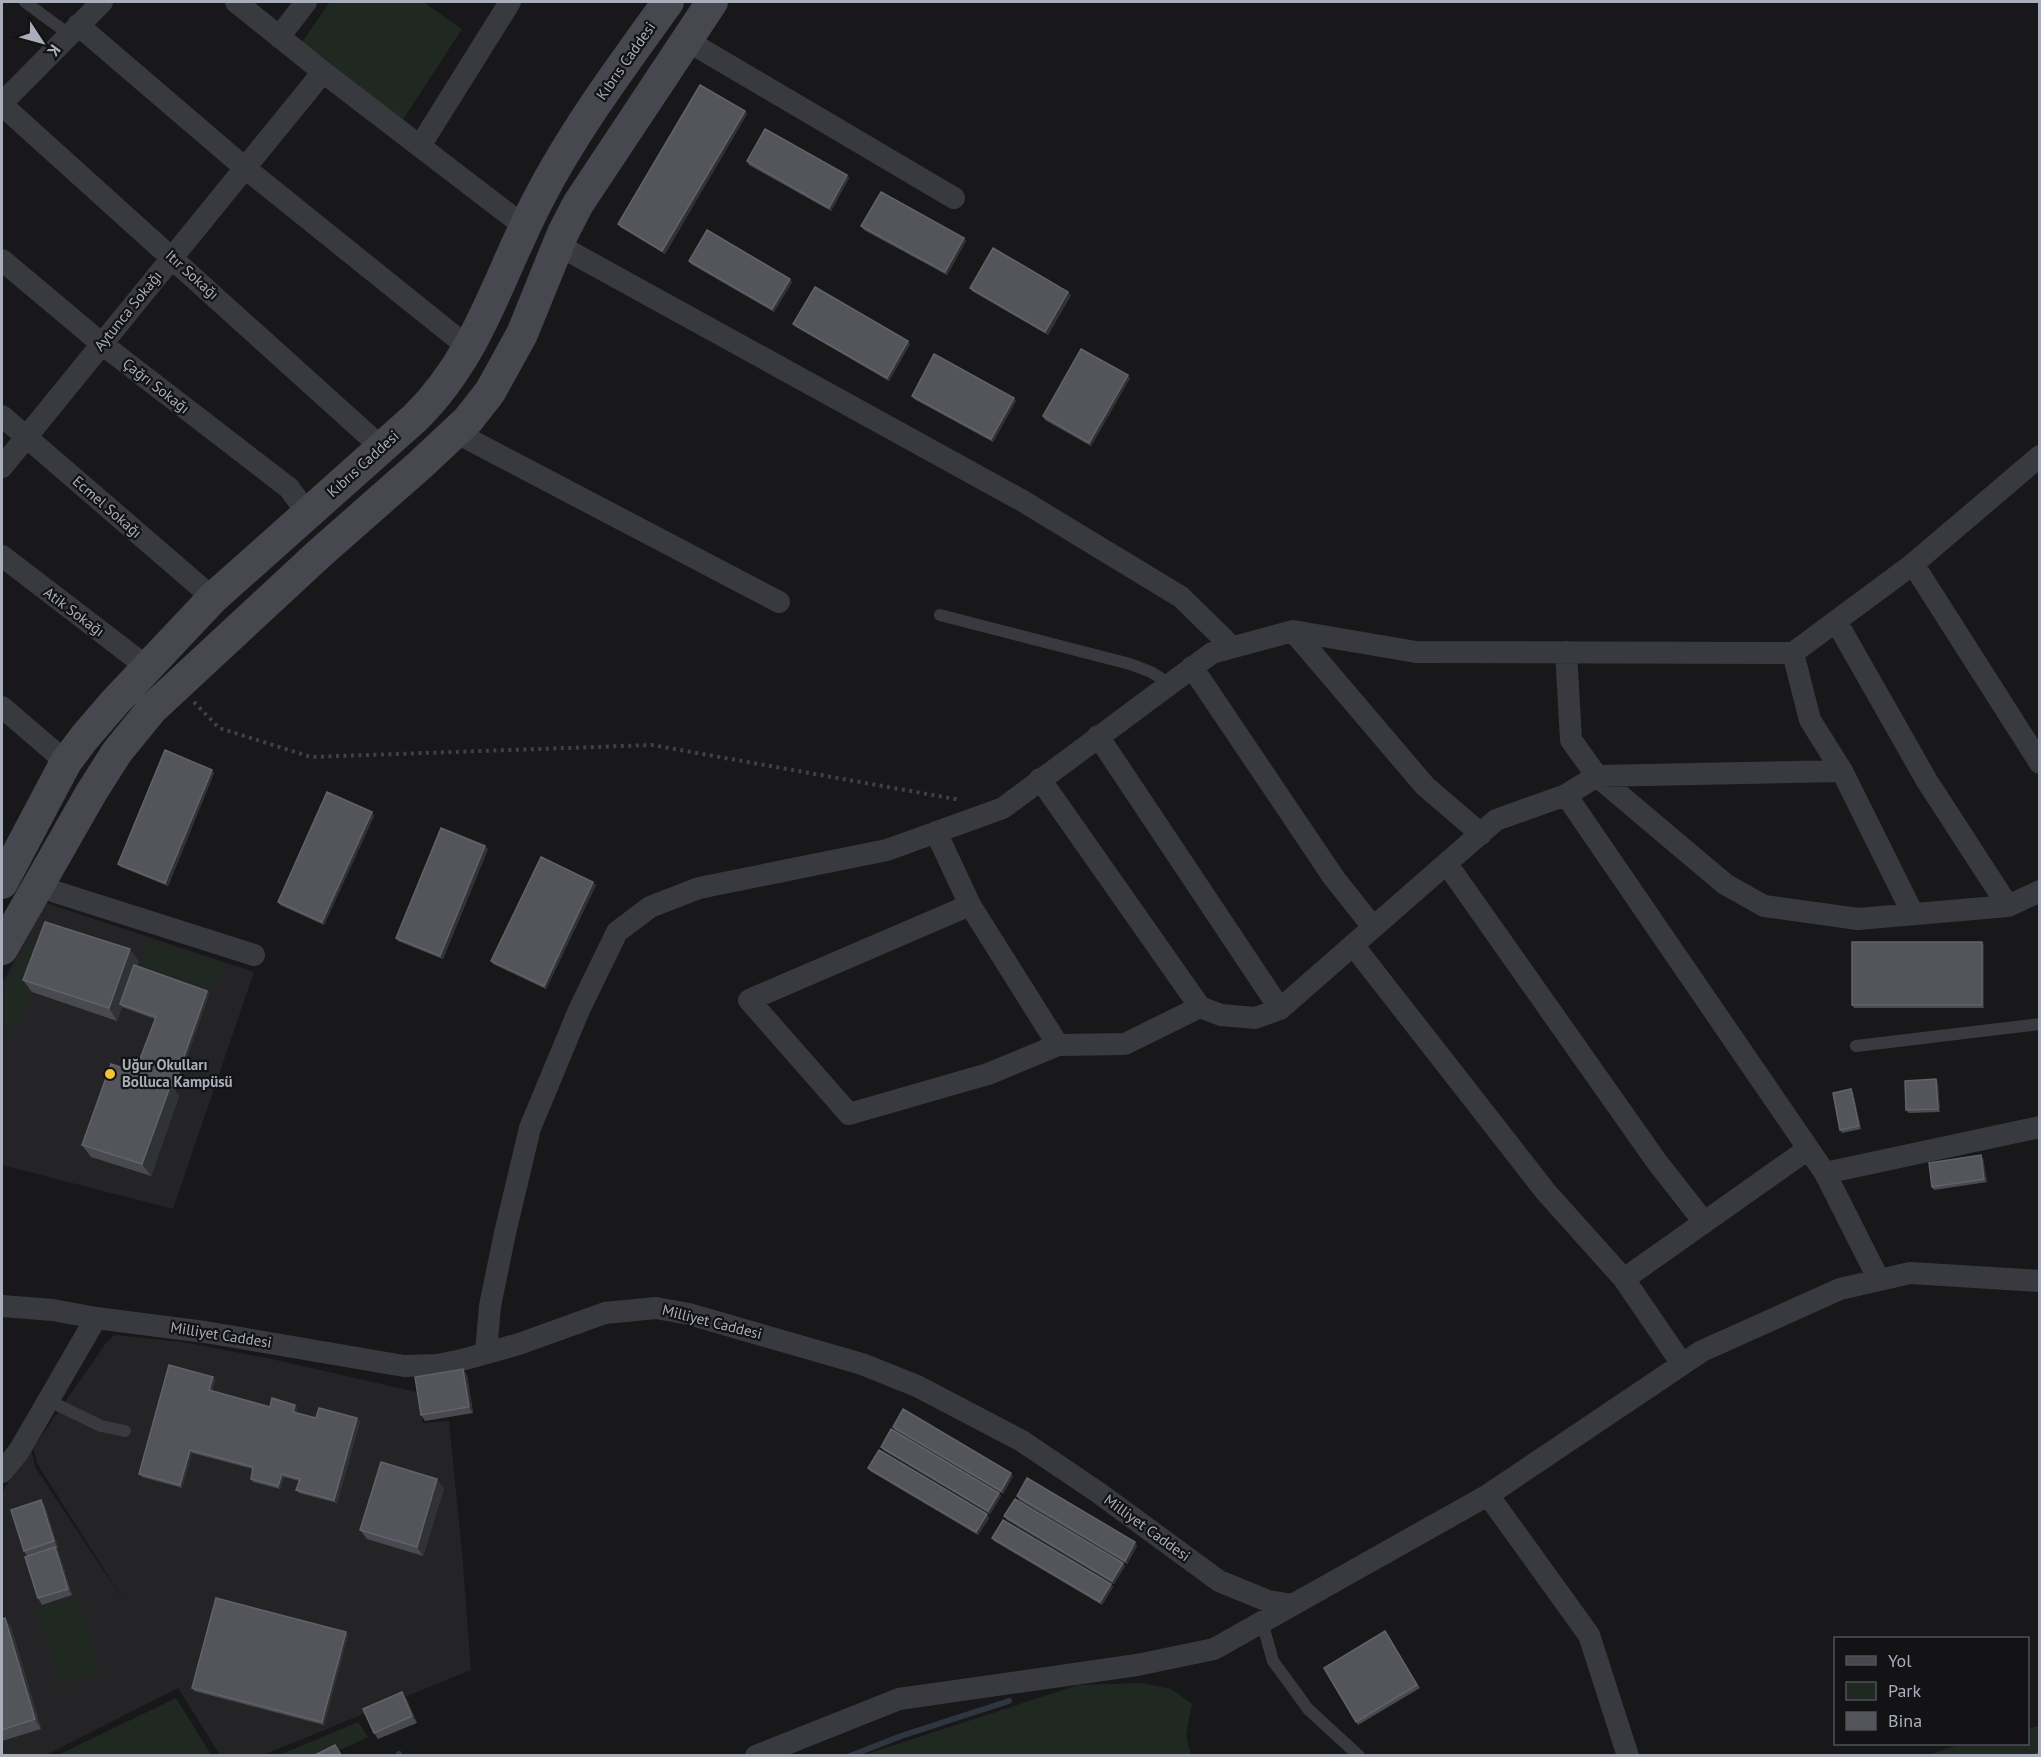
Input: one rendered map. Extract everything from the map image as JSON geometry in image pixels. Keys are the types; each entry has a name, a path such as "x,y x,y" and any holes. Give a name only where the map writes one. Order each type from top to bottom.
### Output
{"main road":[{"name":"Kıbrıs Caddesi","path":"5,868 66,762 84,738 147,667 213,598 436,397 451,378 469,348 537,200 585,120 668,2"},
{"path":"2,949 91,793 117,752 152,709 468,420 490,392 522,334 573,214 596,174 712,2"}],"street":[{"path":"2,104 102,2"},
{"path":"236,2 525,227"},
{"path":"279,37 306,2"},
{"path":"420,146 510,2"},
{"path":"74,30 469,348"},
{"path":"686,39 954,198"},
{"name":"Aytunca Sokağı","path":"2,467 323,72"},
{"name":"Itır Sokağı","path":"2,104 381,447"},
{"path":"558,245 1021,500 1181,597 1232,647"},
{"name":"Çağrı Sokağı","path":"2,260 102,344 289,488 308,514"},
{"name":"Ecmel Sokağı","path":"2,416 213,598"},
{"path":"455,432 779,602"},
{"path":"486,1352 490,1306 530,1128 579,1010 617,932 650,908 699,888 887,850 1003,808 1212,653 1293,631 1416,651 1793,653 1913,564 2040,456"},
{"name":"Atik Sokağı","path":"2,556 147,667"},
{"path":"1913,564 2040,763"},
{"path":"1836,621 1927,781 2008,906"},
{"path":"1293,631 1425,786 1481,834"},
{"path":"1566,652 1571,741 1597,776 1725,884 1764,906 1858,919 2008,906 2040,891"},
{"path":"1793,653 1810,720 1842,771 1913,914"},
{"path":"1192,667 1334,878 1373,927"},
{"path":"2,707 66,762"},
{"path":"1098,736 1280,1009"},
{"path":"1040,779 1200,1007 1221,1015 1255,1018 1280,1009 1496,820 1566,795 1597,776 1842,771"},
{"path":"1566,795 1825,1173 1879,1281"},
{"path":"936,832 970,905 1058,1045"},
{"path":"1446,864 1657,1162 1704,1222"},
{"path":"38,886 254,955"},
{"path":"970,905 749,1000 849,1114 988,1074 1058,1045 1125,1044 1200,1007"},
{"path":"1353,945 1546,1192 1624,1279 1682,1364"},
{"path":"1825,1173 2040,1128"},
{"path":"1624,1279 1808,1149"},
{"path":"756,1755 899,1699 1137,1665 1214,1649 1488,1495 1702,1351 1840,1289 1910,1273 2040,1281"},
{"name":"Milliyet Caddesi","path":"2,1306 53,1310 205,1332 404,1366 437,1365 462,1360 519,1344 605,1313 656,1308 689,1314 862,1364 917,1386 1022,1441 1219,1581 1268,1600 1293,1605"},
{"path":"2,1472 20,1451 47,1400 96,1318"},
{"path":"1488,1495 1589,1635 1628,1755"}],"lane":[{"path":"26,2 74,30"},
{"path":"940,615 1130,664 1151,672 1169,683"},
{"path":"1856,1046 2040,1024"},
{"path":"47,1400 101,1425 125,1431"},
{"path":"1262,1622 1273,1660 1287,1680 1308,1708 1359,1755"}],"path":[{"path":"178,684 219,728 311,758 652,745 1003,808"}],"shaded area":[{"name":"Uğur Okulları Bolluca Kampüsü","path":"46,903 254,972 173,1209 2,1165 2,984"},
{"path":"115,1335 183,1342 267,1358 417,1392 423,1423 449,1421 471,1670 263,1755 220,1755 178,1688 46,1755 2,1756 2,1492 31,1449 35,1467 129,1609 38,1465 33,1448 106,1343"}],"green space":[{"path":"330,2 423,2 462,29 402,121 300,45"},
{"path":"148,940 225,965 216,990 139,964"},
{"path":"30,942 47,949 18,1028 2,1022 2,991"},
{"path":"78,1596 101,1672 60,1685 37,1609"},
{"path":"1142,1683 1171,1689 1192,1704 1186,1735 1191,1755 864,1755 1078,1685"},
{"path":"176,1698 211,1755 58,1755"},
{"path":"358,1722 368,1737 329,1755 277,1756"},
{"path":"2039,1726 2039,1755 1928,1755 1958,1745 2029,1745 2029,1728"}],"building":[{"path":"700,85 745,111 662,251 618,224"},
{"path":"765,129 847,175 829,208 747,161"},
{"path":"881,192 964,238 945,272 861,226"},
{"path":"707,230 790,279 772,309 689,261"},
{"path":"993,248 1068,292 1045,332 970,288"},
{"path":"815,287 908,341 887,378 793,324"},
{"path":"1081,349 1128,375 1089,443 1043,416"},
{"path":"934,354 1014,398 991,439 912,396"},
{"path":"165,750 212,770 165,883 118,864"},
{"path":"327,792 372,812 322,922 278,902"},
{"path":"441,828 485,846 440,956 396,938"},
{"path":"541,857 593,882 544,986 491,961"},
{"path":"45,922 130,949 109,1008 23,980"},
{"path":"1852,942 1982,942 1982,1005 1852,1005"},
{"path":"134,965 207,991 173,1088 171,1084 135,1072 156,1017 120,1004"},
{"path":"111,1064 171,1084 142,1164 82,1145"},
{"path":"1936,1079 1938,1109 1906,1110 1905,1081"},
{"path":"1851,1089 1859,1126 1840,1130 1833,1093"},
{"path":"1981,1155 1984,1179 1932,1187 1929,1163"},
{"path":"169,1365 213,1377 209,1390 270,1407 272,1398 295,1405 293,1412 316,1418 319,1408 357,1418 334,1500 296,1490 300,1479 282,1474 278,1486 251,1479 253,1467 190,1450 180,1485 139,1474"},
{"path":"463,1369 469,1407 421,1415 415,1377"},
{"path":"903,1409 1011,1473 1001,1491 893,1427"},
{"path":"891,1429 999,1493 988,1511 881,1447"},
{"path":"879,1450 987,1514 976,1532 868,1468"},
{"path":"381,1462 437,1479 417,1547 360,1530"},
{"path":"1027,1478 1135,1542 1125,1561 1017,1496"},
{"path":"1015,1499 1123,1563 1112,1581 1004,1516"},
{"path":"41,1500 54,1541 24,1551 11,1510"},
{"path":"1003,1520 1111,1584 1100,1602 992,1538"},
{"path":"55,1547 68,1589 38,1598 25,1557"},
{"path":"216,1598 346,1632 322,1722 192,1688"},
{"path":"5,1618 35,1719 2,1730 2,1619"},
{"path":"1385,1631 1417,1685 1356,1722 1324,1668"},
{"path":"402,1692 412,1716 374,1733 363,1709"},
{"path":"335,1745 341,1755 315,1755"}],"waterway":[{"path":"850,1756 901,1736 1009,1701"},
{"path":"2036,1756 2040,1754"}],"place":[{"name":"Uğur Okulları Bolluca Kampüsü","path":"110,1074"}]}
